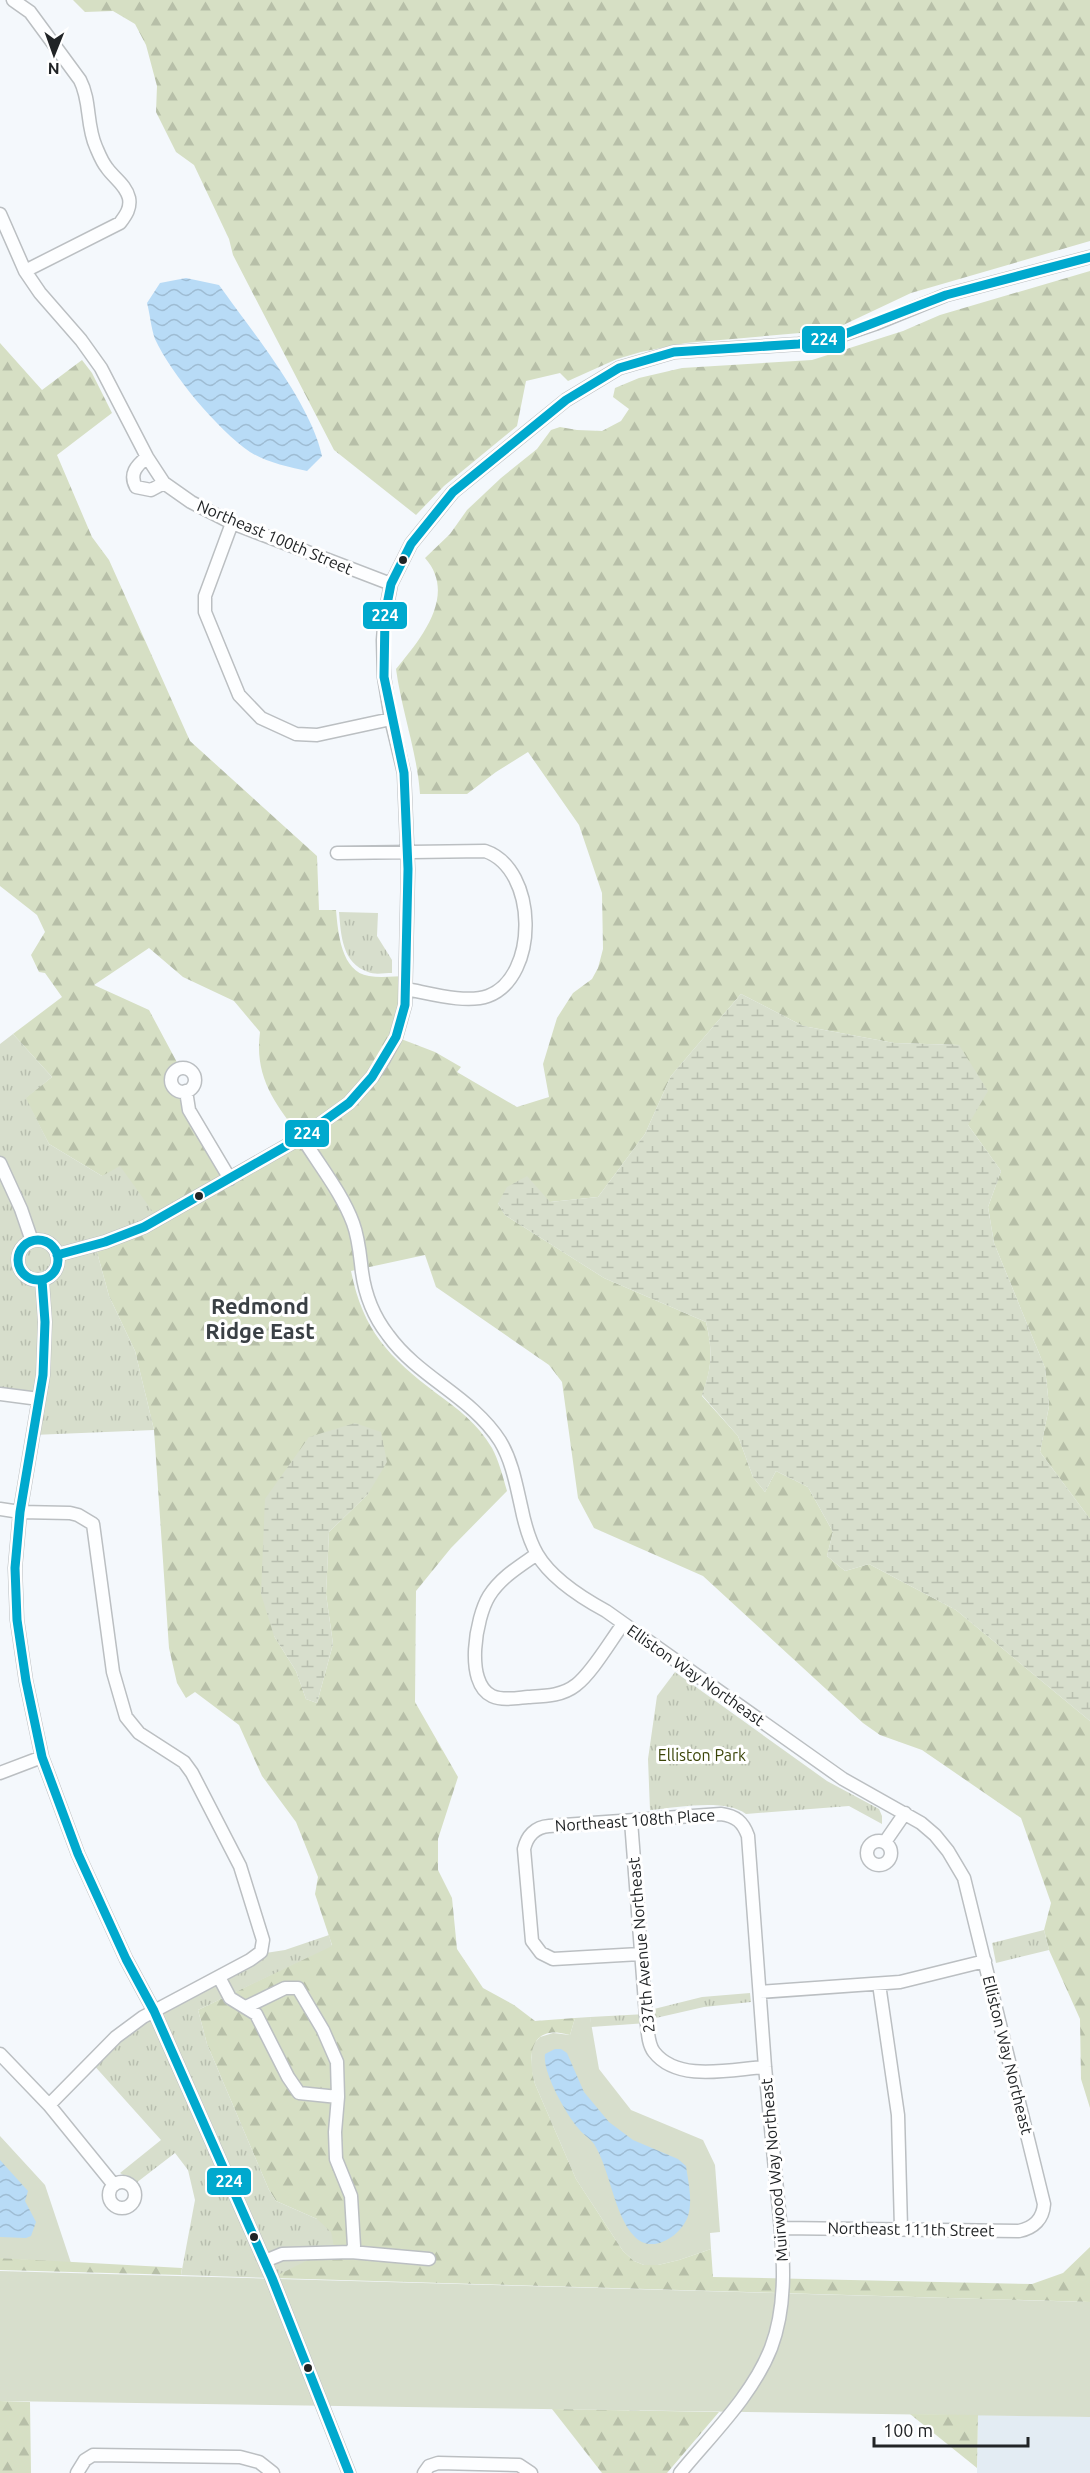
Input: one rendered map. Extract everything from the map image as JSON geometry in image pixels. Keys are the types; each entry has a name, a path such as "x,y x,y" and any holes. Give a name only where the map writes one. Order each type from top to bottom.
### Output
{"street":[{"path":"14,0 30,12 80,80 88,100 89,129 104,164 127,192 129,209 120,223 26,271"},
{"path":"0,214 26,271 40,293 81,340 100,368 147,457 164,483 151,490 136,487 133,480 134,471 147,457"},
{"path":"57,1255 105,1242 144,1227 302,1137 349,1103 372,1077 396,1037 405,1005 408,852 405,773 391,719 384,677 382,640 391,584 417,534 453,492 566,400 619,368 674,352 799,344 837,337 946,295 1090,257"},
{"name":"Northeast 100th Street","path":"164,483 191,502 232,523 391,584"},
{"path":"232,523 205,596 205,612 239,695 261,718 296,734 317,735 391,719"},
{"path":"337,853 470,850 485,852 497,857 516,876 522,892 525,931 514,973 507,984 485,997 468,999 406,989"},
{"path":"186,1091 189,1110 230,1179"},
{"name":"Elliston Way Northeast","path":"302,1137 347,1208 358,1238 365,1290 379,1321 404,1353 460,1397 490,1426 509,1460 524,1518 537,1554 573,1592 623,1624 843,1779 905,1813 935,1835 958,1868 968,1889 1044,2204 1043,2213 1038,2221"},
{"path":"0,1163 32,1240"},
{"path":"32,1240 50,1244 57,1255 58,1261 53,1273 42,1280 28,1278 19,1268 17,1261 21,1248 32,1240"},
{"path":"42,1280 45,1322 43,1375 20,1512 15,1568 17,1620 26,1681 42,1757 78,1854 126,1959 154,2011 265,2261 349,2473"},
{"path":"0,1394 39,1399"},
{"path":"0,1509 20,1512 70,1513 93,1524 113,1672 126,1717 139,1733 184,1762 192,1773 240,1866 263,1940 261,1952 250,1960 154,2011 116,2037 49,2106"},
{"path":"537,1554 499,1584 489,1595 481,1613 476,1634 477,1678 487,1693 495,1698 505,1699 552,1695 567,1691 580,1682 623,1624"},
{"path":"0,1773 42,1757"},
{"path":"885,1842 905,1813"},
{"name":"Northeast 108th Place","path":"640,1954 553,1959 541,1953 532,1941 524,1849 528,1836 543,1826 726,1815 740,1822 748,1836"},
{"name":"237th Avenue Northeast","path":"631,1821 640,1954 651,2046 654,2052 672,2067 689,2072 765,2067"},
{"name":"Muirwood Way Northeast","path":"680,2473 745,2393 771,2349 780,2307 783,2269 781,2228 765,2067 748,1836"},
{"path":"760,1992 879,1984 922,1977 985,1961"},
{"path":"219,1977 230,1998 256,2014 288,2078 299,2093 338,2097"},
{"path":"879,1984 898,2125 901,2228"},
{"path":"246,2007 285,1988 298,1988 323,2030 337,2062 336,2159 351,2196 354,2246 351,2252"},
{"path":"0,2054 49,2106 114,2185"},
{"name":"Northeast 111th Street","path":"781,2228 1019,2230 1032,2227 1038,2221"},
{"path":"265,2261 282,2254 351,2252 429,2259"},
{"path":"77,2473 85,2460 93,2455 240,2457 259,2462 273,2473"},
{"path":"424,2473 429,2466 438,2463 519,2465 531,2473"}],"shaded area":[{"path":"978,2415 1090,2417 1090,2473 977,2473"}],"green space":[{"path":"73,0 1090,0 1090,241 911,293 839,327 800,333 686,343 617,359 568,381 560,373 526,381 517,426 444,486 416,515 334,450 233,255 229,239 194,165 176,152 156,112 157,86 146,45 135,24 113,11 85,12"},
{"path":"1090,271 1090,1519 1040,1452 1049,1406 1045,1368 994,1243 988,1207 1001,1171 968,1125 959,1045 894,1043 803,1026 741,994 671,1076 645,1134 598,1197 550,1202 498,1203 505,1215 604,1278 706,1322 710,1342 710,1359 702,1396 738,1436 753,1477 765,1492 776,1471 808,1487 833,1532 827,1556 845,1571 869,1564 956,1610 1090,1721 1090,2108 1081,2079 1080,2019 1049,1950 1044,1930 1051,1903 1021,1818 922,1750 880,1735 863,1723 703,1576 594,1528 578,1498 562,1382 549,1365 436,1287 425,1255 351,1271 363,1310 380,1341 419,1380 474,1424 486,1439 501,1469 507,1491 451,1548 416,1591 415,1702 458,1777 438,1839 438,1870 452,1898 457,1949 483,1988 514,2005 535,2021 575,2018 570,2035 557,2032 547,2034 534,2044 531,2062 535,2084 576,2179 623,2251 634,2261 644,2265 658,2265 711,2249 713,2277 1032,2284 1063,2273 1090,2247 1090,2302 272,2278 317,2219 276,2201 269,2190 207,2044 198,2010 332,1945 315,1894 318,1877 296,1822 262,1776 239,1725 195,1692 186,1698 177,1683 169,1648 154,1430 135,1351 109,1296 95,1245 102,1176 49,1144 25,1098 52,1077 13,1034 62,997 45,973 39,972 31,955 45,932 37,915 0,886 0,343 42,390 82,360 92,373 112,413 57,455 92,537 109,560 190,741 317,856 319,910 336,910 343,950 352,967 369,976 407,976 396,1037 435,1052 461,1067 457,1072 517,1107 549,1097 543,1064 557,1018 573,993 592,979 598,968 603,949 602,893 579,825 528,752 467,794 420,794 416,763 396,669 424,631 437,602 438,587 434,572 425,558 450,534 467,510 537,449 551,430 560,427 602,431 621,421 629,409 613,397 615,388 639,378 682,368 812,360 903,331 940,315","holes":["149,948 183,977 234,1001 260,1032 260,1063 263,1076 275,1101 301,1137 230,1179 182,1091 172,1085 172,1077 180,1068 149,1010 94,985","381,1432 368,1494 329,1532 326,1594 333,1644 317,1703 306,1699 296,1671 274,1636"]},
{"path":"339,912 378,913 377,936 392,960 392,973 370,973 353,962 344,947"},
{"path":"741,994 803,1026 894,1043 959,1045 988,1091 968,1125 1001,1171 988,1207 994,1243 1045,1368 1049,1406 1040,1452 1090,1519 1090,1721 956,1610 869,1564 845,1571 827,1556 833,1532 808,1487 776,1471 765,1492 753,1477 738,1436 702,1395 710,1359 710,1342 706,1322 604,1278 505,1215 498,1203 507,1187 527,1176 550,1202 598,1197 645,1134 671,1076"},
{"path":"13,1034 52,1077 26,1098 49,1144 102,1176 120,1166 158,1219 95,1245 109,1296 135,1351 154,1430 33,1435 39,1399 0,1394 0,1044"},
{"path":"355,1423 381,1432 387,1462 368,1494 329,1532 326,1594 333,1644 317,1703 306,1699 296,1671 274,1636 261,1594 265,1499 309,1437"},
{"name":"Elliston Park","path":"675,1672 827,1781 879,1809 882,1824 849,1806 746,1814 726,1806 713,1805 650,1810 648,1759 657,1696"},
{"path":"1044,1930 1049,1950 996,1963 992,1943"},
{"path":"329,1935 332,1946 198,2010 207,2044 269,2190 276,2201 317,2219 331,2232 334,2247 272,2278 181,2275 195,2200 188,2170 175,2153 136,2183 120,2173 161,2140 91,2062 116,2037 259,1954 285,1950"},
{"path":"750,1993 751,2002 704,2007 647,2020 647,2023 591,2027 590,2017 646,2014 646,2011 702,1997"},
{"path":"590,2017 599,2069 631,2110 703,2140 715,2165 720,2232 710,2233 711,2249 658,2265 644,2265 634,2261 623,2251 576,2179 535,2084 531,2068 532,2046 540,2037 553,2033 570,2035 575,2018"},
{"path":"0,2136 45,2185 71,2263 0,2258"},
{"path":"0,2258 182,2268 181,2275 0,2270"},
{"path":"0,2271 1090,2302 1090,2417 0,2401"},
{"path":"0,2401 30,2402 31,2473 0,2473"},
{"path":"552,2409 719,2412 667,2473 602,2473"},
{"path":"910,2414 978,2415 977,2468"}],"water":[{"path":"186,278 219,285 293,390 316,435 322,456 307,471 263,459 237,442 196,400 162,353 155,339 147,303 160,283"},
{"path":"561,2049 567,2053 584,2092 609,2122 633,2140 678,2159 686,2166 690,2197 688,2216 680,2230 666,2241 649,2244 641,2242 627,2227 594,2144 573,2122 551,2082 545,2054"},
{"path":"0,2160 28,2191 25,2201 36,2222 31,2236 26,2238 0,2237"}],"transit line":[{"name":"224","path":"57,1255 105,1242 144,1227 302,1137 349,1103 372,1077 396,1037 405,1005 408,869 404,773 384,677 385,615 391,584 411,544 453,492 566,400 619,368 674,352 799,344 837,337 946,295 1090,257"},
{"name":"224","path":"38,1240 52,1246 58,1260 52,1274 38,1280 24,1274 18,1260 24,1246 38,1240"},
{"name":"224","path":"42,1280 45,1322 43,1375 20,1512 15,1568 17,1620 26,1681 42,1757 78,1854 126,1959 154,2011 272,2278 349,2473"}],"district":[{"name":"Redmond Ridge East","path":"260,1318"}]}
